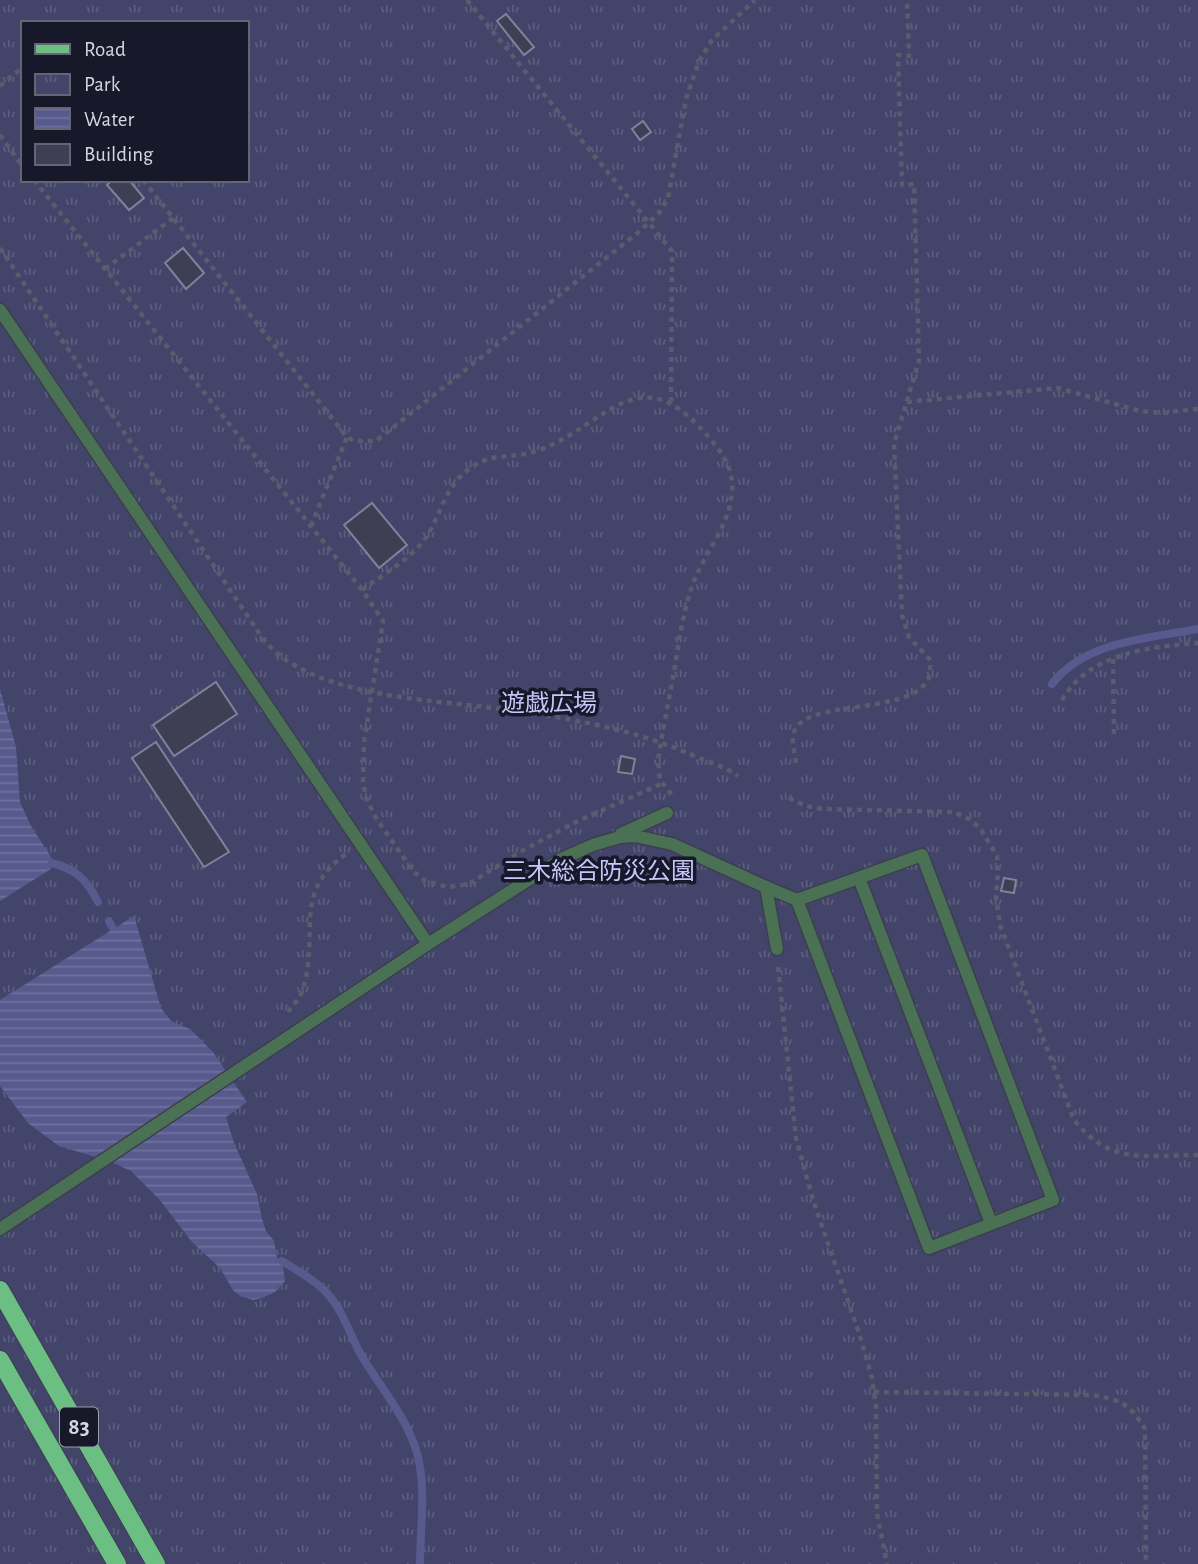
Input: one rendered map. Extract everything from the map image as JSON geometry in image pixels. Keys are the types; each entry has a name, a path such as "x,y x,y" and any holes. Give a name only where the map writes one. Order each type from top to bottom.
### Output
{"main road":[{"name":"83","path":"0,1290 156,1564"},
{"name":"83","path":"0,1360 117,1564"}],"lane":[{"path":"0,310 428,944"},
{"path":"0,1229 428,944 561,859 667,813"},
{"path":"605,841 635,836 665,842 797,900 922,855 1053,1200 929,1248 797,900"},
{"path":"859,878 992,1223"},
{"path":"765,887 776,948"}],"path":[{"path":"467,0 672,251 671,402"},
{"path":"145,182 347,438 354,441 376,440 659,213 671,188 675,150 694,71 712,40 755,0"},
{"path":"796,763 793,736 804,719 888,703 915,692 927,682 930,673 930,660 909,637 902,614 894,444 919,361 914,184 902,184 898,55 909,56 907,0"},
{"path":"0,86 21,70"},
{"path":"0,135 21,164"},
{"path":"36,182 362,590 383,621 361,772 366,798 376,818 419,877 448,887 468,884 576,822 661,784"},
{"path":"105,269 173,218"},
{"path":"0,248 272,650 289,664 317,677 372,690 586,722 662,743 738,776"},
{"path":"907,402 1058,388 1140,411 1160,413 1198,409"},
{"path":"362,590 422,544 447,494 462,474 476,464 498,455 537,451 565,439 629,400 655,399 671,402 692,417 720,449 731,470 732,491 727,517 694,581 688,600 658,768 661,784 673,796"},
{"path":"311,526 347,438"},
{"path":"1062,700 1068,690 1089,670 1113,659 1149,649 1198,643"},
{"path":"1113,659 1114,734"},
{"path":"789,798 806,806 822,809 954,812 980,828 997,856 996,896 1000,925 1074,1120 1096,1143 1125,1155 1198,1155"},
{"path":"288,1013 303,992 309,960 309,928 314,891 330,866 360,844"},
{"path":"776,948 796,1138 817,1213 859,1333 874,1392 877,1514 887,1564"},
{"path":"874,1392 1093,1395 1117,1399 1134,1410 1145,1429 1146,1564"}],"green space":[{"name":"三木総合防災公園","path":"0,0 1198,0 1198,1564 0,1564"}],"water":[{"path":"0,689 16,747 20,802 31,826 53,860 51,869 0,901"},
{"path":"134,916 161,1008 171,1021 190,1029 213,1052 247,1102 226,1117 234,1143 257,1194 266,1231 274,1241 277,1258 282,1261 285,1281 275,1292 262,1298 253,1300 240,1296 233,1290 220,1268 192,1242 159,1199 131,1171 109,1161 59,1146 28,1123 0,1086 0,1000"}],"building":[{"path":"506,14 534,47 524,55 497,21"},
{"path":"643,121 651,132 640,140 632,129"},
{"path":"110,182 131,182 144,198 129,210 107,185"},
{"path":"183,248 204,273 186,289 165,263"},
{"path":"372,503 407,545 379,568 344,525"},
{"path":"216,682 237,714 174,756 153,725"},
{"path":"156,742 229,852 204,867 132,758"},
{"path":"621,756 635,759 632,774 618,772"},
{"path":"1004,878 1016,880 1014,893 1001,891"}],"waterway":[{"path":"1052,684 1066,670 1100,650 1139,639 1198,629"},
{"path":"52,863 80,876 98,902"},
{"path":"109,921 112,927"},
{"path":"282,1261 316,1283 332,1299 360,1353 411,1436 417,1451 421,1479 420,1564"}],"park label":[{"name":"遊戯広場","path":"549,704"}]}
